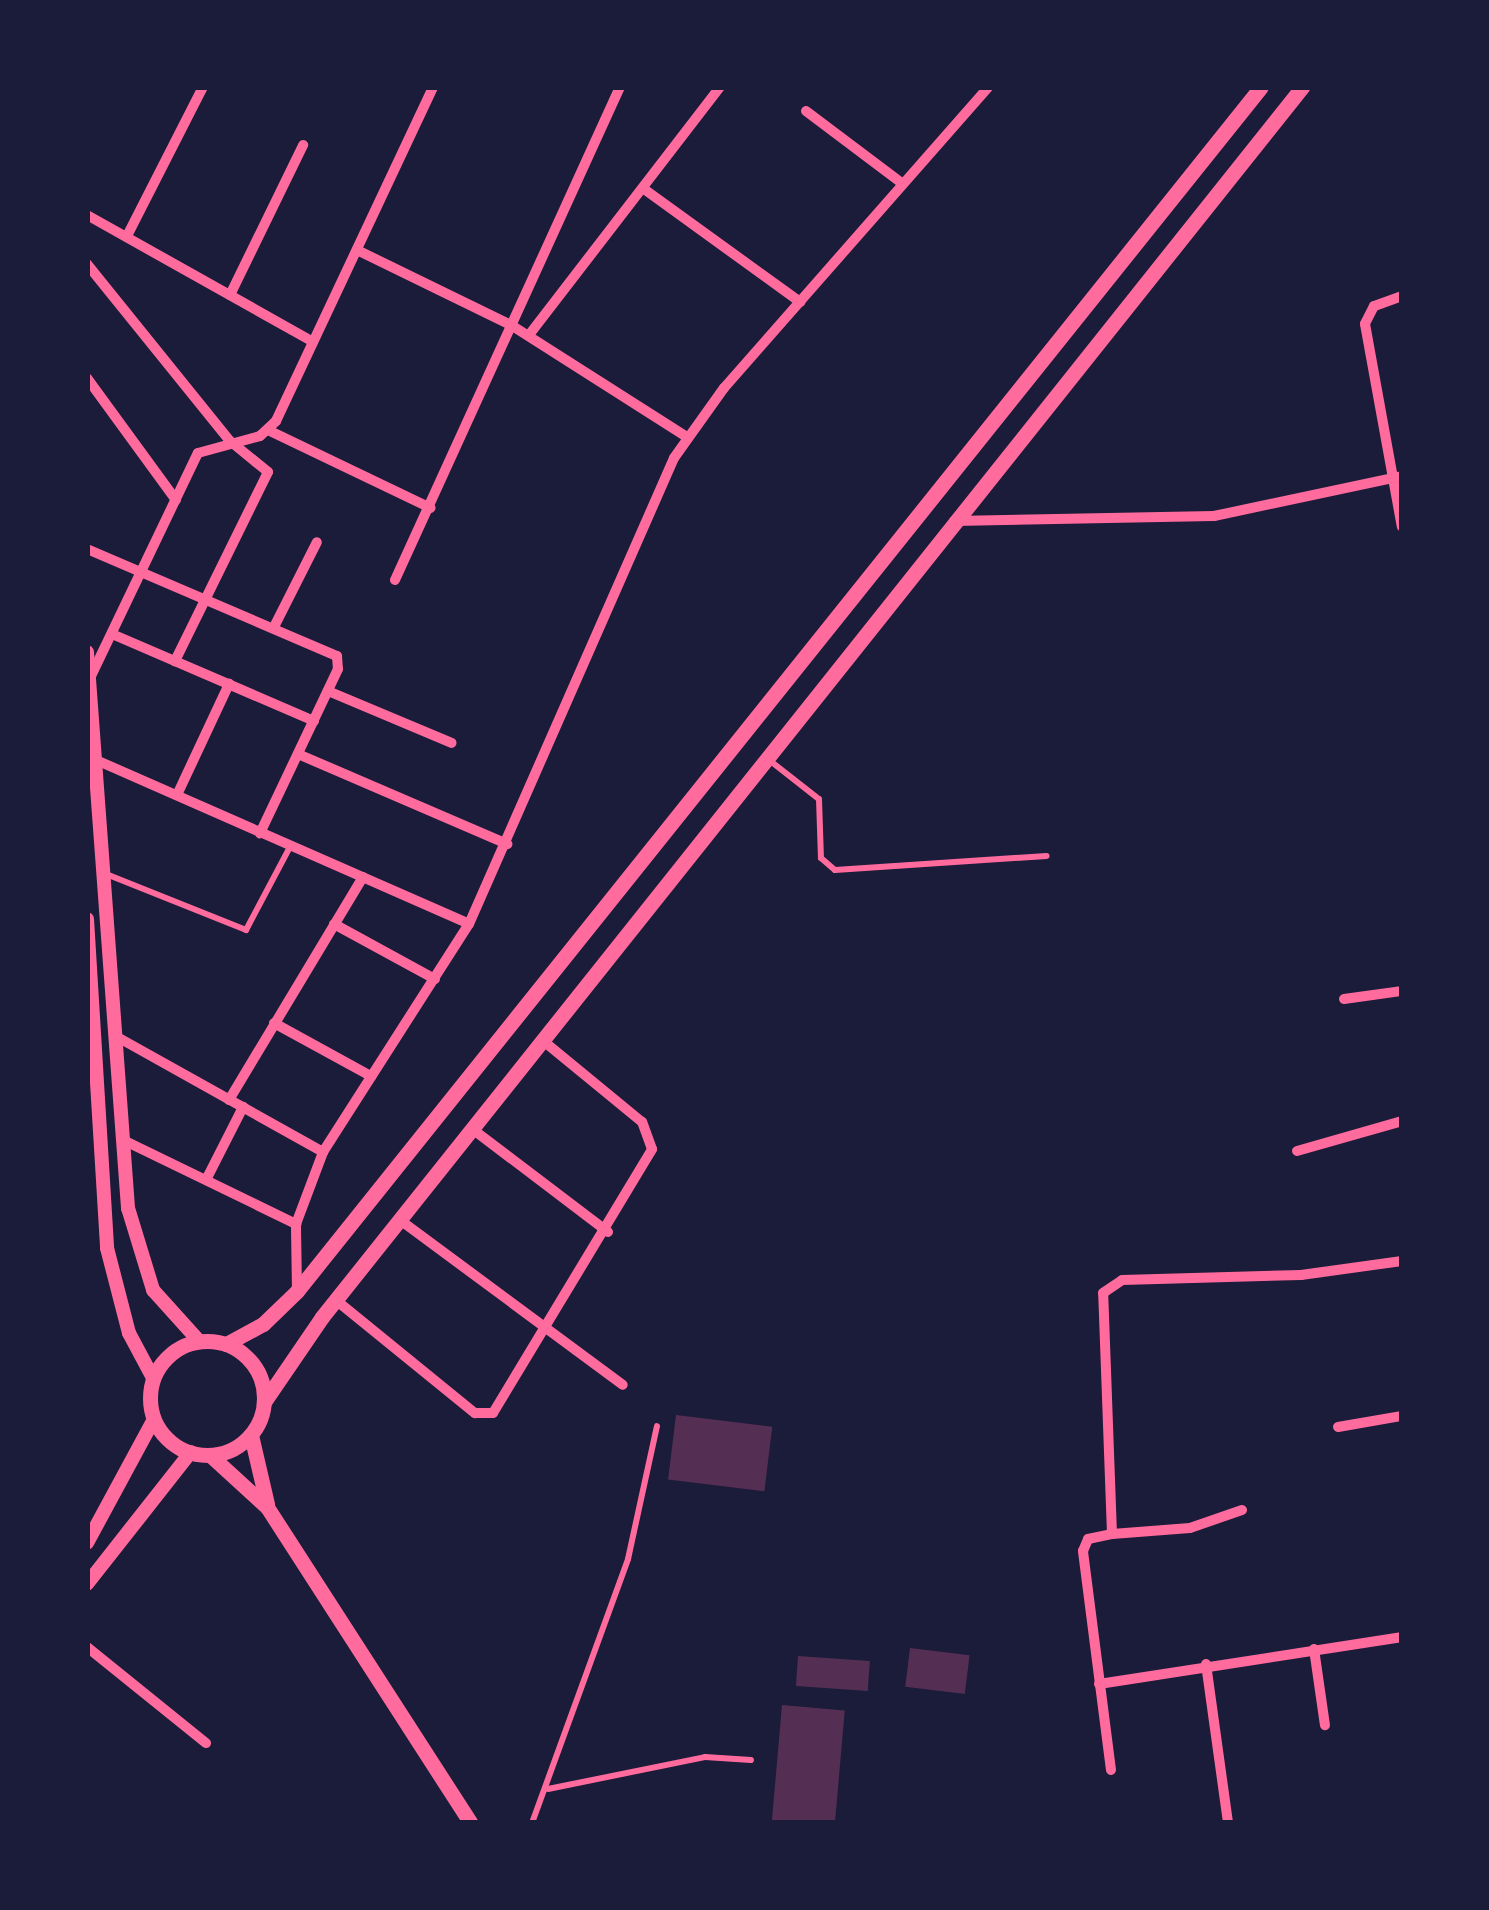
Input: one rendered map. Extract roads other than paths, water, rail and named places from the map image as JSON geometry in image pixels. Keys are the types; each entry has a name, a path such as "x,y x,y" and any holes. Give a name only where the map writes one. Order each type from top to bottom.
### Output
{"main road":[{"path":"470,1823 267,1507 210,1455 191,1452 154,1419 153,1378 171,1354 199,1341 226,1344 263,1324 297,1291 1260,87"},
{"path":"267,1507 251,1435 265,1402 337,1301 1302,87"},
{"path":"1147,229 1172,248"},
{"path":"905,530 930,550"},
{"path":"226,1344 259,1373 265,1402"},
{"path":"210,1455 251,1435"}],"street":[{"path":"127,236 202,87"},
{"path":"270,431 433,87"},
{"path":"395,580 620,87"},
{"path":"529,335 720,87"},
{"path":"297,1291 296,1224 322,1152 469,924 627,554 687,437 988,87"},
{"path":"806,111 903,184"},
{"path":"230,295 302,145"},
{"path":"644,189 800,302"},
{"path":"87,215 313,342"},
{"path":"357,250 529,335 687,437"},
{"path":"87,264 230,441 268,477 175,661"},
{"path":"1402,296 1374,306 1365,324 1397,477 1402,527"},
{"path":"87,378 176,500"},
{"path":"89,679 198,453 270,431 430,508"},
{"path":"953,521 1214,517 1397,477"},
{"path":"274,627 317,542"},
{"path":"87,549 337,656 328,692 260,833"},
{"path":"112,634 314,721"},
{"path":"87,652 119,1038 121,1139 140,1256 173,1321 199,1341"},
{"path":"178,795 229,684"},
{"path":"328,692 452,743"},
{"path":"298,754 507,844"},
{"path":"96,760 469,924"},
{"path":"230,1100 363,877"},
{"path":"87,919 107,1248 130,1333 153,1378"},
{"path":"334,924 435,979"},
{"path":"1344,999 1402,991"},
{"path":"274,1023 371,1076"},
{"path":"119,1038 322,1152"},
{"path":"337,1301 481,1417 494,1413 647,1167 650,1133 542,1040"},
{"path":"206,1178 243,1107"},
{"path":"1297,1151 1402,1120"},
{"path":"471,1129 608,1232"},
{"path":"121,1139 296,1224"},
{"path":"400,1220 623,1385"},
{"path":"1112,1534 1101,1303 1110,1283 1301,1275 1402,1261"},
{"path":"1338,1427 1402,1416"},
{"path":"87,1543 154,1419"},
{"path":"87,1584 191,1452"},
{"path":"1111,1770 1083,1551 1088,1539 1190,1528 1242,1510"},
{"path":"1099,1684 1402,1637"},
{"path":"87,1647 206,1743"},
{"path":"1315,1649 1325,1725"},
{"path":"1206,1664 1228,1823"}],"lane":[{"path":"766,758 819,799 821,858 835,870 1047,856"},
{"path":"106,874 246,930 291,845"},
{"path":"532,1823 628,1559 657,1426"},
{"path":"548,1789 671,1762 751,1760"}]}
